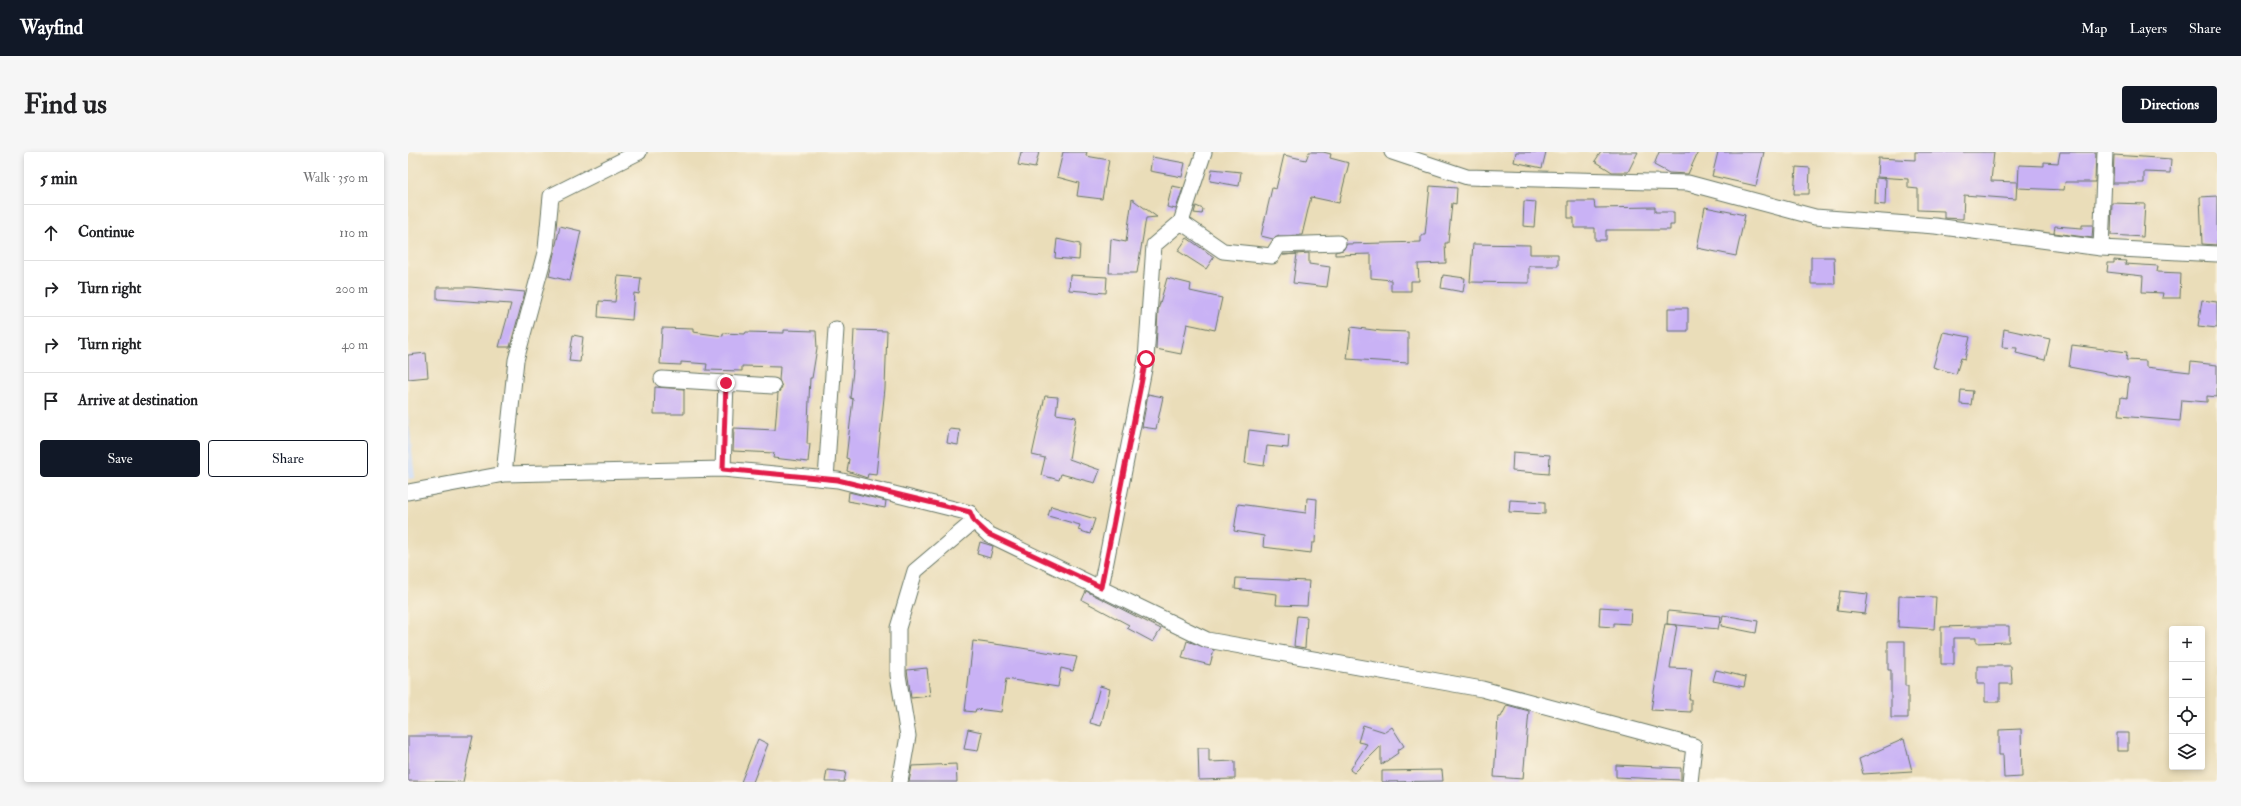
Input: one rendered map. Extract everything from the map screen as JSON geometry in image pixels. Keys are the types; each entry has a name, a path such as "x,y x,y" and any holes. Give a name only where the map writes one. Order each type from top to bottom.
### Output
{"street":[{"path":"504,474 516,360 546,249 551,196 638,152"},
{"path":"1101,587 1146,359 1154,245 1181,222 1204,152"},
{"path":"1392,152 1467,177 1688,183 1815,217 1935,226 2101,248 2217,254"},
{"path":"2101,248 2105,152"},
{"path":"1181,222 1223,251 1272,256 1279,245 1338,243"},
{"path":"826,479 836,329"},
{"path":"662,379 773,386"},
{"path":"723,469 726,383"},
{"path":"408,492 504,474 723,469 826,479 970,512 974,521 988,534 1101,587 1207,640 1482,688 1694,746 1690,782"},
{"path":"900,782 908,736 898,675 898,628 915,571 974,521"}],"shaded area":[{"path":"408,411 415,478 408,479"}],"building":[{"path":"1021,152 1039,152 1035,168 1018,165"},
{"path":"1063,152 1087,152 1086,156 1109,160 1102,199 1077,196 1079,183 1057,177"},
{"path":"1309,152 1323,152 1331,154 1330,158 1349,163 1339,203 1311,197 1302,235 1279,236 1273,239 1261,236 1272,188 1276,189 1284,155 1306,160"},
{"path":"1516,152 1546,152 1542,168 1514,162"},
{"path":"1601,152 1638,152 1628,172 1612,172 1595,161"},
{"path":"1659,152 1698,152 1688,174 1669,173 1654,165"},
{"path":"1718,152 1764,152 1756,186 1712,176"},
{"path":"1915,152 1994,152 1991,181 2017,182 2016,199 1964,195 1963,219 1944,218 1944,211 1918,210 1918,189 1908,188 1908,179 1877,177 1878,158 1915,160"},
{"path":"2060,152 2096,152 2095,182 2065,182 2064,190 2018,188 2019,165 2044,166 2044,162 2058,163"},
{"path":"2114,155 2171,159 2170,173 2144,172 2144,183 2113,183"},
{"path":"1152,157 1185,163 1182,177 1150,171"},
{"path":"1796,167 1810,168 1809,194 1794,194"},
{"path":"1212,169 1241,172 1239,186 1210,181"},
{"path":"1876,178 1886,179 1885,205 1875,204"},
{"path":"1172,186 1183,188 1176,209 1167,207"},
{"path":"1430,186 1457,188 1456,204 1452,203 1448,243 1445,243 1446,263 1418,264 1419,281 1411,281 1411,291 1391,291 1391,280 1371,278 1371,254 1335,255 1335,252 1343,250 1347,244 1421,242 1421,235 1425,235"},
{"path":"2217,196 2217,245 2202,244 2200,197"},
{"path":"1132,199 1157,217 1146,218 1137,273 1109,273 1111,239 1126,242"},
{"path":"1524,201 1536,202 1534,227 1523,226"},
{"path":"1568,201 1594,201 1595,208 1655,207 1655,212 1674,212 1674,225 1670,225 1670,230 1606,230 1606,240 1595,240 1595,228 1574,228 1574,218 1568,218"},
{"path":"2112,203 2145,204 2143,237 2111,235"},
{"path":"1196,206 1203,209 1202,214 1194,213"},
{"path":"1705,207 1745,215 1736,256 1697,248"},
{"path":"2082,225 2093,225 2092,238 2054,233 2055,226 2082,228"},
{"path":"560,226 581,231 570,281 549,276"},
{"path":"1187,238 1214,257 1206,269 1178,251"},
{"path":"1057,239 1080,244 1079,260 1055,258"},
{"path":"1473,244 1530,245 1530,254 1558,254 1558,266 1529,266 1529,283 1470,282"},
{"path":"1309,253 1309,264 1330,267 1327,287 1293,283 1297,254 1283,255"},
{"path":"1811,257 1834,257 1835,284 1811,284"},
{"path":"2114,260 2126,261 2125,264 2158,266 2157,272 2181,273 2180,298 2162,298 2163,293 2142,292 2143,276 2107,272 2108,263 2114,263"},
{"path":"1070,275 1107,277 1106,293 1069,290"},
{"path":"1443,275 1465,278 1463,292 1441,288"},
{"path":"618,276 641,278 639,294 634,293 632,320 598,317 599,301 615,302"},
{"path":"1167,278 1191,284 1190,291 1222,298 1215,330 1187,324 1181,354 1156,349 1158,310"},
{"path":"437,287 470,287 525,292 510,347 499,347 511,304 437,299"},
{"path":"2202,300 2217,302 2217,328 2198,326"},
{"path":"1668,308 1688,308 1688,331 1668,331"},
{"path":"1351,327 1381,331 1408,332 1408,363 1347,359"},
{"path":"662,328 693,329 693,332 723,336 723,333 784,333 784,330 816,331 817,348 812,378 810,378 807,444 810,444 808,462 773,458 774,453 733,451 734,428 775,430 778,393 782,387 779,380 780,367 742,366 742,371 706,370 707,364 681,362 681,365 660,364"},
{"path":"2004,329 2050,339 2045,360 2016,353 2017,348 2002,347"},
{"path":"854,330 887,331 885,388 876,475 868,474 867,478 847,471 849,459 846,458 853,399 850,398 853,370"},
{"path":"1943,332 1970,337 1965,359 1961,358 1956,374 1933,367"},
{"path":"573,335 583,337 580,362 569,361"},
{"path":"2072,345 2127,352 2126,360 2146,361 2146,367 2190,372 2191,362 2217,365 2217,397 2207,396 2207,402 2182,400 2180,421 2119,416 2121,397 2127,398 2129,378 2069,367"},
{"path":"426,353 428,377 408,379 408,355"},
{"path":"655,387 684,389 684,414 654,414"},
{"path":"1961,390 1973,391 1971,405 1960,404"},
{"path":"1148,394 1163,397 1156,429 1142,427"},
{"path":"1045,396 1058,397 1056,414 1076,417 1069,459 1100,470 1095,483 1061,474 1059,480 1041,475 1045,458 1032,455"},
{"path":"949,429 960,430 958,445 947,443"},
{"path":"1249,430 1289,435 1288,448 1267,446 1264,466 1245,463"},
{"path":"1513,452 1550,455 1549,474 1512,471"},
{"path":"849,492 886,501 885,508 848,501"},
{"path":"1307,498 1317,499 1315,543 1312,543 1311,553 1263,547 1264,536 1234,531 1238,504 1306,513"},
{"path":"1510,500 1545,502 1545,514 1509,512"},
{"path":"1051,506 1095,519 1090,534 1078,530 1080,525 1048,516"},
{"path":"980,542 993,546 990,558 977,554"},
{"path":"1236,578 1309,581 1307,606 1276,605 1277,594 1235,589"},
{"path":"1086,591 1161,629 1153,642 1127,628 1129,625 1082,600"},
{"path":"1840,591 1868,594 1865,614 1837,611"},
{"path":"1899,596 1936,597 1934,629 1898,627"},
{"path":"1600,607 1631,609 1630,624 1614,623 1614,627 1599,626"},
{"path":"1668,611 1721,616 1718,629 1667,624"},
{"path":"1723,615 1758,621 1756,633 1721,626"},
{"path":"1297,616 1307,617 1305,648 1294,646"},
{"path":"1665,624 1677,625 1670,668 1692,669 1689,699 1691,699 1691,712 1651,710"},
{"path":"2009,626 2009,642 1976,643 1976,638 1954,638 1954,664 1941,664 1941,627"},
{"path":"973,641 1077,657 1073,671 1061,668 1058,687 1006,679 1001,712 976,709 975,712 965,711"},
{"path":"1187,641 1214,650 1210,665 1182,658"},
{"path":"1888,641 1905,641 1905,686 1908,686 1908,718 1891,718 1891,670 1888,670"},
{"path":"1977,666 2011,666 2012,684 2000,684 2000,702 1985,702 1985,684 1977,684"},
{"path":"927,668 930,696 911,698 907,670"},
{"path":"1716,670 1746,677 1744,687 1713,681"},
{"path":"1100,686 1110,689 1101,726 1090,723"},
{"path":"1507,705 1529,711 1523,779 1494,777 1498,717 1501,717"},
{"path":"1363,725 1385,732 1392,727 1404,746 1397,751 1398,753 1381,765 1381,746 1354,773 1350,770 1367,744 1358,742"},
{"path":"968,729 982,732 978,751 964,749"},
{"path":"2021,729 2022,777 2004,778 2003,755 1999,755 1999,730"},
{"path":"2117,733 2128,733 2128,751 2117,751"},
{"path":"408,736 473,736 463,782 408,781"},
{"path":"758,739 768,744 753,782 741,782"},
{"path":"1904,739 1912,771 1863,774 1859,759"},
{"path":"1198,748 1209,748 1209,762 1235,761 1235,779 1199,780"},
{"path":"956,764 957,782 909,782 912,766"},
{"path":"1616,765 1681,768 1681,780 1616,777"},
{"path":"827,770 846,772 844,782 825,782"},
{"path":"1442,770 1443,781 1382,782 1382,771"}],"route":[{"path":"726,383 723,469 838,480 970,512 974,521 988,534 1101,587 1146,359"}]}
